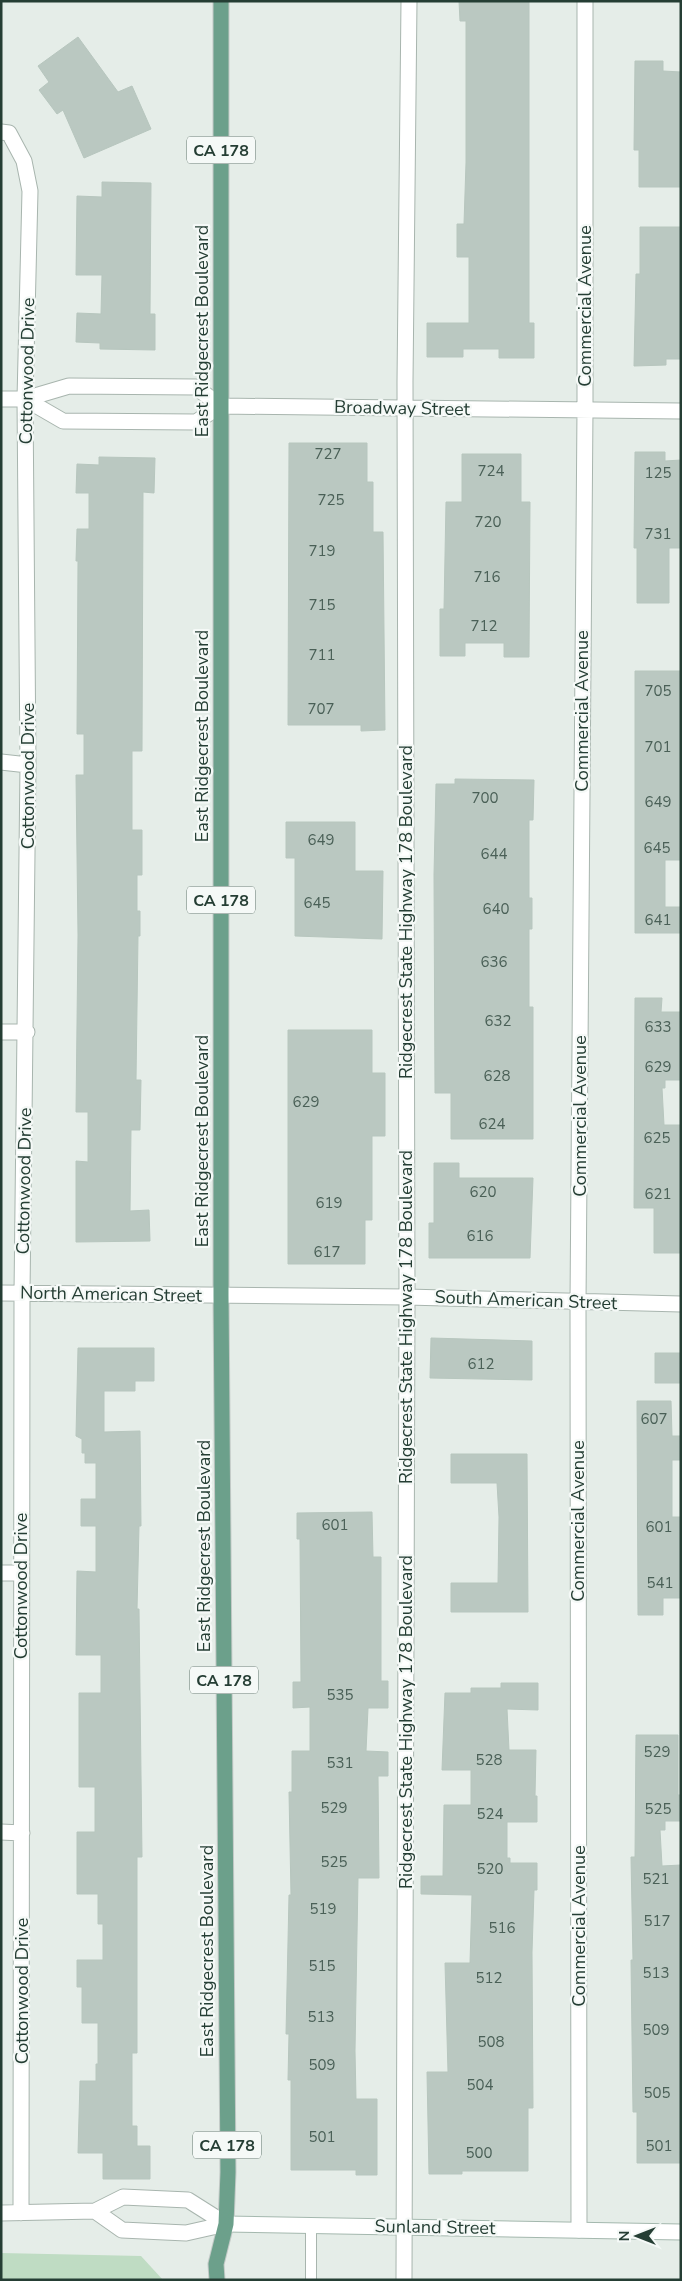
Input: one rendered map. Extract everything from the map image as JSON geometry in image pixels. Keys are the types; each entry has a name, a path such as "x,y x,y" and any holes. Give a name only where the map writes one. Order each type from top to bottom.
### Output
{"main road":[{"name":"East Ridgecrest Boulevard","path":"216,2280 216,2264 226,2224 228,2172 221,1296 221,1"}],"street":[{"name":"Ridgecrest State Highway 178 Boulevard","path":"404,2278 407,1297 405,408 408,1"},
{"name":"Commercial Avenue","path":"579,2230 578,1303 585,409 585,1"},
{"name":"Cottonwood Drive","path":"1,132 9,133 24,161 30,190 26,399 27,1032 22,1294 21,2214"},
{"path":"1,399 26,399 69,386 196,387 220,406 196,422 63,421 26,399"},
{"name":"Broadway Street","path":"220,406 681,411"},
{"path":"1,762 28,765"},
{"path":"1,1032 27,1032"},
{"name":"North American Street","path":"1,1293 221,1296"},
{"name":"South American Street","path":"221,1296 407,1297 578,1303 681,1304"},
{"path":"1,1572 21,1573"},
{"path":"1,1832 22,1833"},
{"path":"1,2213 95,2211 123,2197 188,2200 226,2224"},
{"name":"Sunland Street","path":"95,2211 122,2230 186,2233 226,2224 681,2232"}],"lane":[{"path":"311,2280 312,2225"}],"green space":[{"path":"1,2253 141,2256 163,2280 1,2280"}],"building":[{"path":"459,1 529,1 529,323 534,323 534,358 499,358 499,349 463,349 463,357 427,357 427,323 469,323 469,257 457,257 457,224 464,224 466,163 466,21 460,21"},
{"path":"78,37 118,92 132,86 151,129 84,158 63,110 57,114 39,90 49,82 38,66"},
{"path":"635,61 663,61 663,71 681,72 681,187 639,187 639,150 634,150"},
{"path":"102,182 151,183 150,314 155,314 155,350 100,349 100,343 76,342 77,313 101,314 102,275 76,275 77,196 102,197"},
{"path":"640,227 681,227 681,359 666,359 666,365 634,366 636,274 640,274"},
{"path":"289,443 367,443 367,482 373,482 373,532 383,532 385,730 361,731 361,725 288,725"},
{"path":"635,452 665,452 665,461 681,460 681,548 669,548 669,603 637,603 637,548 634,548"},
{"path":"462,454 521,454 521,502 530,502 529,657 504,657 504,643 465,643 465,656 440,656 440,609 444,609 446,502 462,502"},
{"path":"99,457 155,458 154,493 143,492 142,751 132,751 132,830 142,830 142,875 137,875 137,911 140,911 140,936 138,936 136,1080 141,1080 140,1130 131,1130 130,1211 149,1210 150,1241 76,1242 76,1161 88,1162 88,1112 76,1112 78,935 76,775 84,775 84,734 77,734 78,561 76,561 77,529 89,529 89,493 76,493 77,464 99,465"},
{"path":"635,671 681,671 681,860 665,860 665,907 681,907 681,933 635,933"},
{"path":"455,779 534,780 533,820 529,820 529,898 532,898 532,929 529,929 529,1007 533,1007 533,1139 451,1139 451,1093 435,1093 434,875 436,784 455,784"},
{"path":"286,822 355,822 355,871 383,871 382,939 295,936 295,858 286,858"},
{"path":"635,998 662,998 661,1012 681,1012 681,1080 665,1080 665,1088 662,1088 664,1125 681,1125 681,1253 654,1253 654,1208 634,1208"},
{"path":"288,1030 372,1030 372,1073 385,1073 385,1136 372,1136 372,1220 365,1220 365,1264 288,1264"},
{"path":"434,1163 459,1163 459,1178 533,1178 530,1258 429,1258 429,1223 434,1223"},
{"path":"431,1338 532,1341 532,1380 430,1378"},
{"path":"78,1348 154,1348 154,1381 135,1381 135,1391 104,1391 104,1432 140,1431 141,1526 139,1526 137,1609 139,1609 142,1857 137,1857 137,2053 132,2053 132,2126 137,2126 137,2146 150,2146 150,2179 103,2179 103,2153 78,2153 80,2081 96,2081 98,2023 82,2023 82,1987 77,1987 77,1960 103,1960 103,1924 98,1924 98,1894 77,1894 77,1832 95,1832 95,1787 79,1787 79,1693 101,1693 101,1655 76,1655 77,1571 96,1572 96,1526 81,1526 81,1499 96,1499 96,1463 85,1463 85,1453 82,1453 82,1439 76,1436"},
{"path":"655,1353 681,1353 681,1383 655,1383"},
{"path":"637,1401 671,1401 672,1436 681,1436 681,1460 672,1460 672,1517 681,1517 681,1598 663,1598 663,1615 638,1615"},
{"path":"451,1454 527,1454 528,1612 451,1612 451,1583 498,1583 499,1517 497,1483 451,1483"},
{"path":"372,1512 373,1557 381,1557 381,1681 388,1681 388,1708 368,1708 366,1751 388,1752 388,1776 378,1776 379,1878 358,1878 356,2099 377,2099 377,2175 356,2175 356,2170 291,2170 291,2080 288,2080 289,2034 286,2034 289,1895 291,1895 289,1792 292,1792 292,1751 310,1751 310,1707 293,1708 293,1682 301,1682 300,1539 297,1539 297,1513"},
{"path":"501,1683 538,1683 538,1710 507,1709 509,1750 536,1750 535,1796 537,1796 537,1822 507,1822 507,1858 510,1858 510,1863 537,1863 537,1890 534,1890 532,1952 533,2108 528,2108 528,2171 462,2171 462,2174 429,2174 427,2072 448,2072 445,1963 470,1963 472,1895 421,1894 421,1876 443,1876 444,1805 471,1805 471,1770 442,1770 445,1693 471,1693 471,1688 501,1688"},
{"path":"636,1735 678,1735 678,1795 681,1795 681,1821 665,1821 665,1830 660,1830 662,1866 681,1865 681,2163 637,2163 637,2112 633,2112 631,1960 633,1960 631,1857 635,1857"}]}
